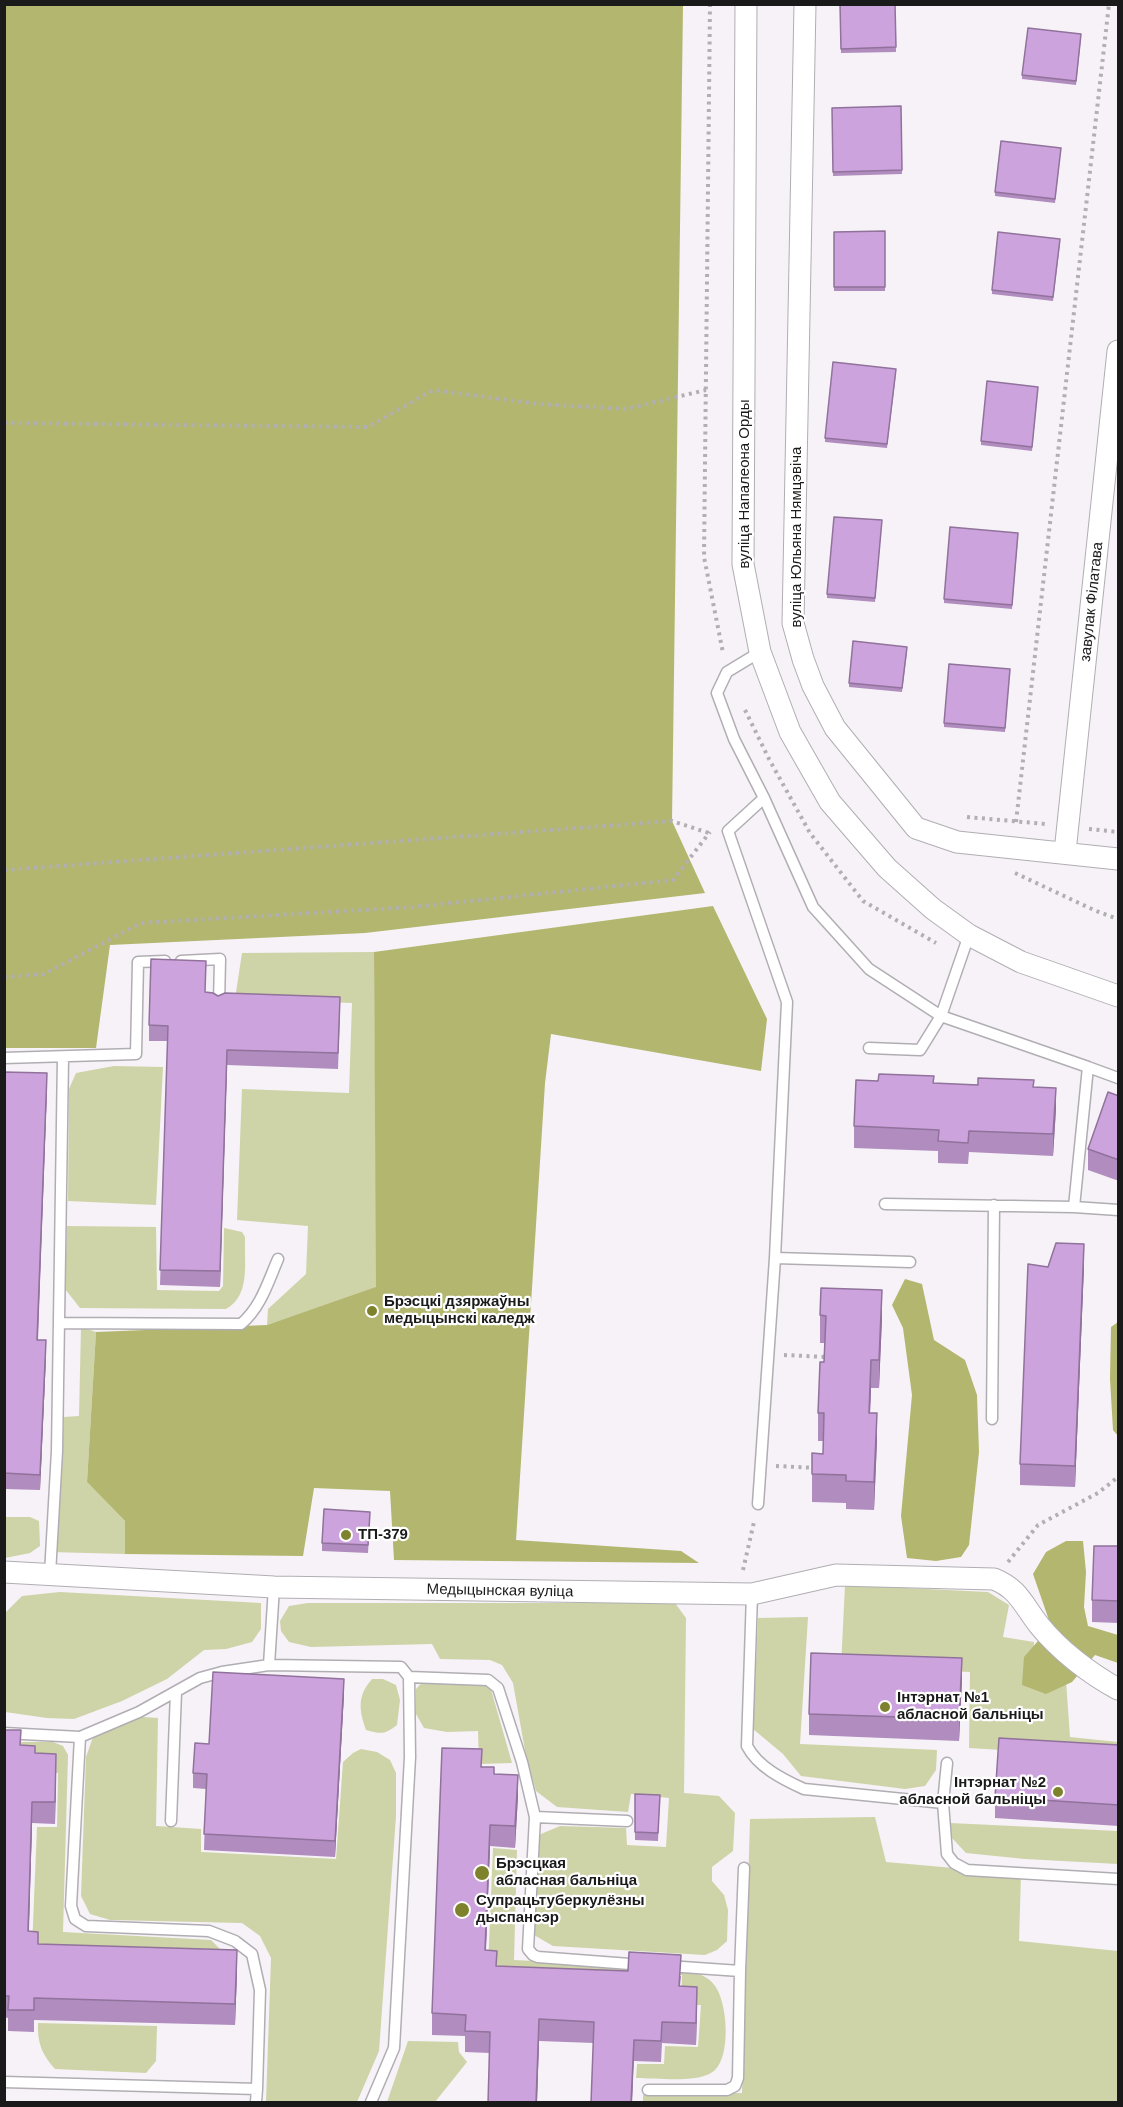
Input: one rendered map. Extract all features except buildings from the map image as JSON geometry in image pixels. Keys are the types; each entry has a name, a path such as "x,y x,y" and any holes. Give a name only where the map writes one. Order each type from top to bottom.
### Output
{"street":[{"name":"вуліца Напалеона Орды","path":"746,4 743,564 760,652 790,732 830,802 888,868 933,909 969,935 1021,962 1119,996"},
{"name":"вуліца Юльяна Нямцэвіча","path":"805,4 793,623 803,659 813,686 835,728 916,828 957,842 1119,859"},
{"name":"завулак Філатава","path":"1065,852 1119,351"},
{"name":"Медыцынская вуліца","path":"4,1572 274,1587 745,1594 836,1575 994,1579"},
{"path":"994,1579 1008,1584 1039,1625 1060,1647 1106,1682 1119,1689"}],"lane":[{"path":"760,652 727,672 717,693 734,739 764,798 813,907 869,969 940,1016 1119,1077"},
{"path":"758,1504 776,1258 787,1002 728,831 764,798"},
{"path":"869,1048 920,1050 940,1016 969,935"},
{"path":"4,1058 136,1054 138,962 220,959 219,1004"},
{"path":"50,1574 57,1451 63,1057"},
{"path":"1074,1207 1088,1067"},
{"path":"885,1203 1119,1210"},
{"path":"992,1419 994,1205"},
{"path":"776,1258 910,1262"},
{"path":"59,1323 241,1324 250,1317 263,1295 278,1259"},
{"path":"269,1665 274,1587"},
{"path":"745,1594 747,1746 753,1758 783,1779 804,1789 943,1803"},
{"path":"4,1733 80,1737 139,1712 200,1678 222,1672 269,1665 401,1667 409,1677 410,1757 394,2048 371,2103"},
{"path":"409,1677 488,1680 498,1688 522,1762 535,1817 528,1949 532,1955 740,1971"},
{"path":"171,1821 176,1692"},
{"path":"80,1737 71,1906 75,1919 86,1926 209,1931 236,1941 252,1954 260,1990 256,2103"},
{"path":"947,1763 943,1803 947,1854 954,1863 967,1870 1119,1879"},
{"path":"535,1817 627,1821"},
{"path":"648,2090 727,2090 735,2086 738,2078 744,1868"},
{"path":"4,2082 257,2089"}],"path":[{"path":"710,4 704,556 727,672"},
{"path":"1109,4 1016,821 1014,873 1096,911 1119,919"},
{"path":"4,423 368,427 433,390 538,404 626,409 706,390"},
{"path":"753,776 769,759"},
{"path":"957,816 1119,832"},
{"path":"4,870 672,821 709,833"},
{"path":"4,977 44,974 141,923 413,907 673,880 716,824"},
{"path":"769,1354 826,1357"},
{"path":"761,1466 824,1468"},
{"path":"994,1579 1038,1525 1098,1493 1119,1477"},
{"path":"745,1594 758,1504"}],"green space":[{"path":"4,5 683,5 672,821 705,893 365,933 110,945 96,1048 5,1048"},
{"path":"713,906 767,1019 761,1071 551,1034 545,1083 516,1540 681,1551 699,1563 394,1560 390,1491 314,1488 303,1556 125,1554 125,1521 87,1482 96,1332 267,1325 376,1287 374,952"},
{"path":"374,952 377,1288 267,1325 268,1309 306,1274 308,1226 237,1220 242,1089 349,1093 352,1003 235,999 242,953"},
{"path":"114,1066 163,1067 156,1205 68,1201 69,1089 76,1073"},
{"path":"67,1226 156,1227 157,1290 219,1291 223,1286 224,1228 242,1232 245,1237 243,1287 234,1303 226,1309 80,1308 65,1289"},
{"path":"905,1279 922,1284 934,1340 965,1360 977,1395 979,1452 969,1545 961,1557 936,1561 907,1558 901,1516 912,1395 903,1328 892,1305"},
{"path":"1118,1322 1118,1436 1113,1430 1110,1379 1111,1327"},
{"path":"81,1327 96,1332 87,1482 125,1521 125,1554 50,1552 57,1538 64,1417 79,1416"},
{"path":"5,1517 30,1517 39,1521 40,1546 30,1553 5,1558"},
{"path":"1066,1541 1083,1541 1086,1572 1084,1607 1088,1626 1118,1635 1118,1663 1095,1655 1072,1682 1046,1694 1022,1685 1024,1657 1051,1626 1033,1574 1046,1552"},
{"path":"845,1585 988,1592 1009,1605 1003,1637 1034,1642 1032,1681 1066,1681 1070,1737 1118,1742 1118,1757 969,1748 970,1672 841,1667"},
{"path":"60,1592 261,1603 261,1629 252,1642 226,1649 204,1650 167,1679 122,1701 74,1719 5,1712 5,1613 22,1596"},
{"path":"308,1603 675,1603 686,1618 684,1793 719,1796 735,1813 733,1851 712,1867 712,1881 724,1895 728,1910 727,1941 717,1950 705,1955 553,1946 534,1935 533,1845 541,1834 560,1826 626,1828 627,1845 666,1847 669,1798 631,1794 628,1812 557,1807 536,1791 526,1756 513,1683 502,1665 490,1660 440,1659 432,1644 311,1647 289,1642 281,1631 280,1621 289,1606"},
{"path":"808,1617 800,1744 937,1750 936,1770 925,1786 905,1789 801,1776 783,1754 753,1729 758,1618"},
{"path":"453,1674 490,1686 512,1763 479,1764 478,1731 447,1732 424,1728 416,1714 416,1689 427,1677"},
{"path":"372,1679 383,1679 396,1685 400,1700 397,1725 382,1733 366,1730 362,1716 362,1697"},
{"path":"128,1716 158,1718 156,1826 201,1829 201,1852 336,1859 343,1762 361,1749 377,1752 390,1760 396,1773 396,1816 379,2051 357,2102 266,2102 271,1958 260,1936 242,1923 110,1920 90,1914 81,1896 86,1757 93,1737"},
{"path":"5,1742 53,1742 63,1746 68,1755 63,1932 211,1940 220,1949 223,1967 32,1948 37,1827 57,1827 58,1773 38,1773"},
{"path":"875,1817 886,1862 1021,1874 1019,1941 1118,1951 1118,2102 643,2102 643,2095 742,2093 750,1819"},
{"path":"950,1823 1118,1831 1118,1864 966,1853 952,1838"},
{"path":"493,1848 517,1850 514,1960 687,1969 703,1976 713,1983 723,2005 725,2045 718,2067 711,2073 695,2078 636,2078 637,2064 664,2064 665,2046 698,2047 701,2005 681,2005 682,1975 488,1968"},
{"path":"38,2023 157,2026 156,2061 146,2073 55,2069 41,2048"},
{"path":"408,2041 458,2042 459,2052 467,2062 435,2102 387,2102"}],"place":[{"name":"Брэсцкі дзяржаўны медыцынскі каледж","path":"372,1311"},
{"name":"ТП-379","path":"346,1535"},
{"name":"Інтэрнат №1 абласной бальніцы","path":"885,1707"},
{"name":"Інтэрнат №2 абласной бальніцы","path":"1058,1792"},
{"name":"Брэсцкая абласная бальніца","path":"482,1873"},
{"name":"Супрацьтуберкулёзны дыспансэр","path":"462,1910"}]}
